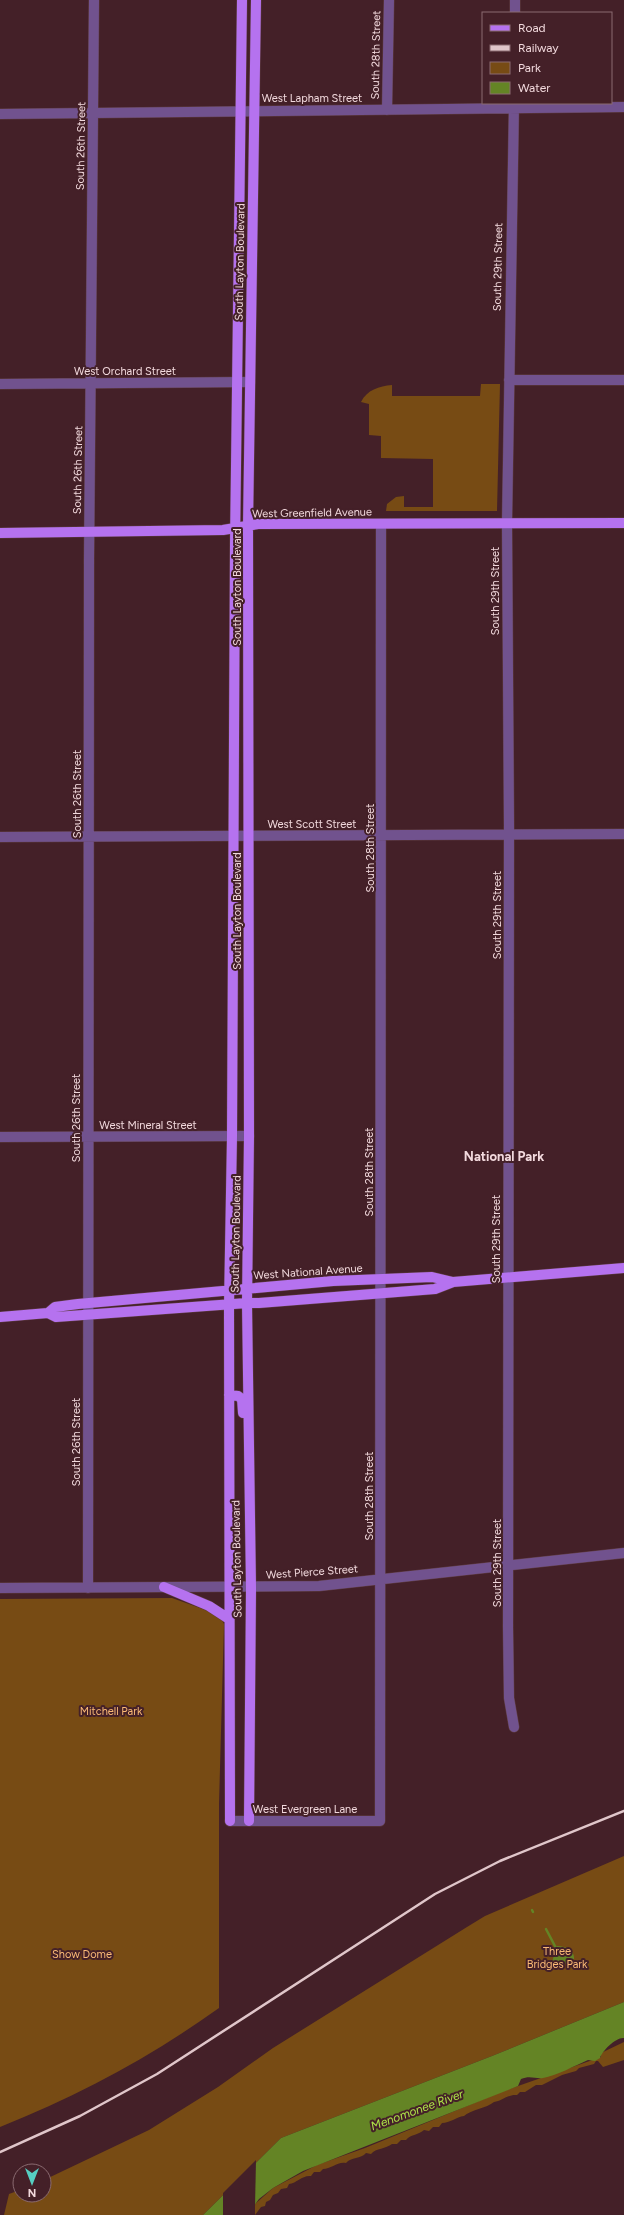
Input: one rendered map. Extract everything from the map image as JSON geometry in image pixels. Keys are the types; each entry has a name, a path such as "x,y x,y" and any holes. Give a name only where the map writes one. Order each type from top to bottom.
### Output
{"main road":[{"name":"South Layton Boulevard","path":"230,1821 229,1291 232,1136 232,836 235,528 242,0"},
{"name":"South Layton Boulevard","path":"249,1821 250,1588 247,1303 250,836 248,526 256,0"},
{"name":"West Greenfield Avenue","path":"0,533 235,528 248,526 624,523"},
{"name":"West National Avenue","path":"0,1316 48,1313 56,1318 381,1294 435,1289 454,1282 624,1268"},
{"name":"West National Avenue","path":"48,1313 55,1307 88,1303 248,1289 432,1277 454,1282"},
{"path":"229,1395 238,1396 242,1399 243,1426 248,1442"},
{"path":"164,1587 209,1606 229,1619"}],"street":[{"name":"South 26th Street","path":"88,1588 89,532 94,0"},
{"name":"South 28th Street","path":"387,110 389,0"},
{"path":"515,0 515,12"},
{"name":"West Lapham Street","path":"0,114 254,110 387,110 514,106 624,107"},
{"name":"South 29th Street","path":"514,106 507,523 509,835 508,1698 514,1727"},
{"path":"509,380 624,380"},
{"name":"West Orchard Street","path":"0,384 250,382"},
{"name":"South 28th Street","path":"380,1821 382,836 381,524"},
{"name":"West Scott Street","path":"0,838 624,834"},
{"name":"West Mineral Street","path":"0,1137 249,1136"},
{"name":"West Pierce Street","path":"0,1588 250,1588 319,1586 381,1578 624,1553"},
{"name":"West Evergreen Lane","path":"230,1821 380,1821"}],"green space":[{"path":"481,384 500,384 497,511 386,511 387,504 396,497 404,496 404,507 433,507 433,459 381,458 381,436 369,435 369,404 361,402 367,394 374,389 383,386 392,385 392,396 480,396"},
{"name":"Mitchell Park","path":"172,1598 220,1615 224,1624 219,1804 219,2008 166,2043 113,2074 58,2102 0,2127 0,1599"},
{"name":"Three Bridges Park","path":"624,1856 624,2002 492,2056 281,2138 203,2215 4,2215 9,2194 12,2193 12,2203 52,2203 52,2176 149,2130 218,2087 273,2048 485,1916"},
{"path":"624,2042 624,2060 603,2067 598,2061 596,2061 594,2064 579,2068 576,2071 562,2075 542,2085 536,2085 525,2092 520,2092 517,2095 494,2102 464,2116 442,2123 439,2127 433,2127 429,2131 424,2130 406,2140 401,2140 397,2144 392,2144 371,2154 366,2153 346,2163 340,2163 323,2169 320,2172 314,2172 311,2176 302,2178 289,2184 287,2188 281,2189 266,2202 265,2206 261,2207 255,2215 255,2204 273,2188 317,2165 365,2148 501,2092 601,2057 601,2053"}],"water":[{"path":"557,1946 569,1949 573,1953 574,1959 565,1964 552,1962"},
{"name":"Menomonee River","path":"624,2002 624,2038 613,2042 606,2048 600,2058 595,2061 588,2060 548,2077 527,2077 521,2079 518,2086 303,2171 273,2188 259,2199 247,2215 203,2215 281,2138 492,2056"}],"pier":[{"path":"256,2160 255,2207 250,2215 223,2215 223,2193"}],"waterway":[{"path":"546,1929 556,1948"}],"railway":[{"path":"0,2152 80,2116 157,2074 435,1894 500,1861 624,1811"}],"district":[{"name":"National Park","path":"504,1156"}],"park label":[{"name":"Show Dome","path":"82,1954"}]}
